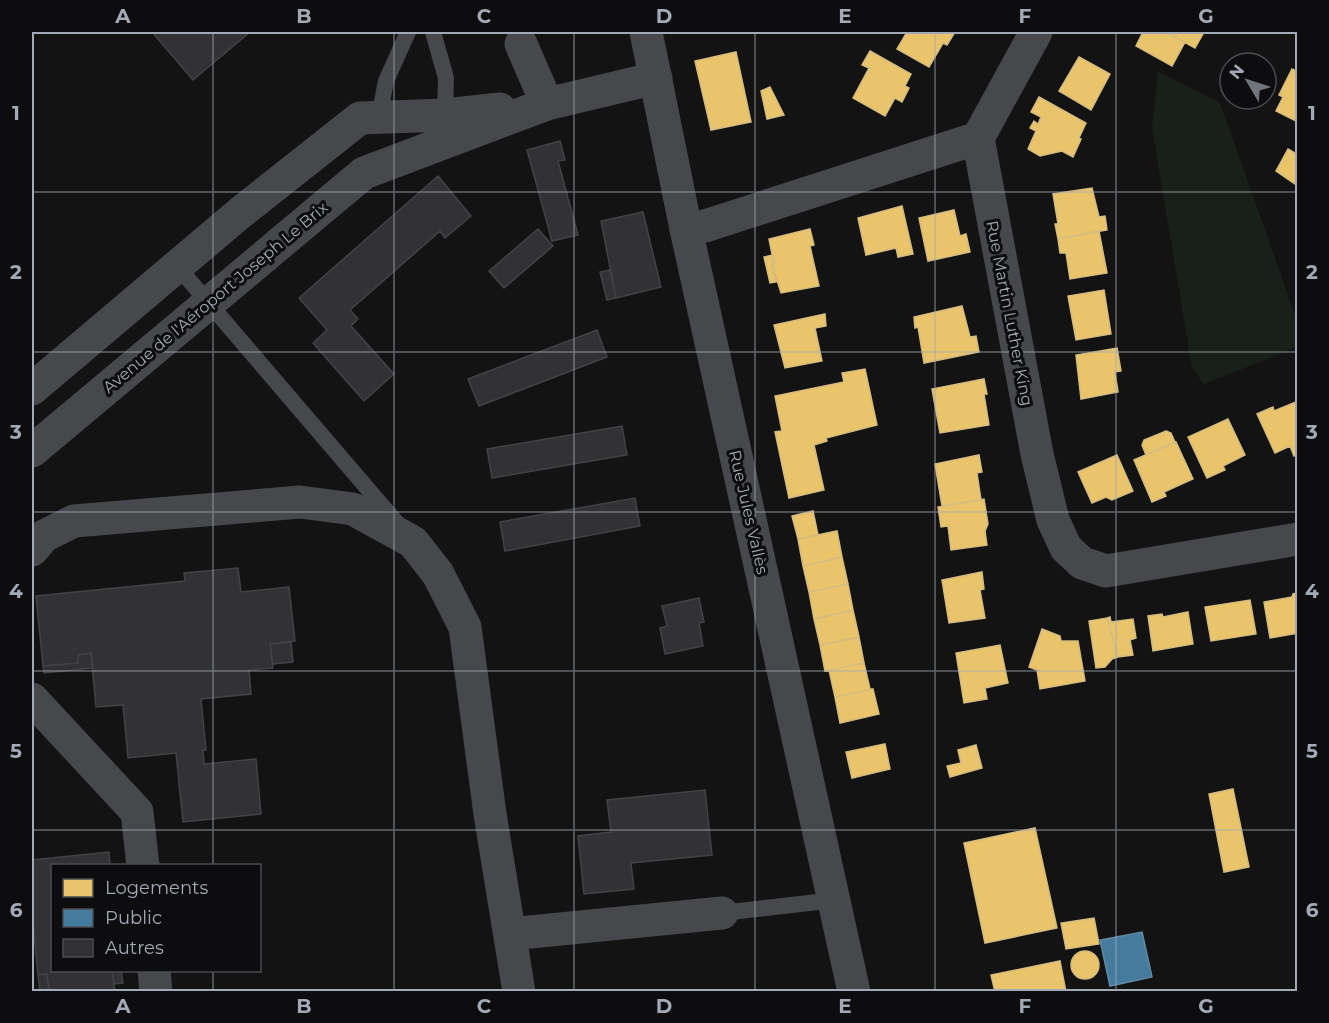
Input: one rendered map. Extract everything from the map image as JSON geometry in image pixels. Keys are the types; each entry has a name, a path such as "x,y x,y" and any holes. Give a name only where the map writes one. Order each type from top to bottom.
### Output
{"street":[{"name":"Rue Jules Vallès","path":"646,32 686,229 854,992"},
{"path":"686,229 705,226 978,138 1036,32"},
{"path":"521,44 547,104"},
{"name":"Avenue de l'Aéroport Joseph Le Brix","path":"32,389 240,213 360,118 445,115 547,104 657,78"},
{"name":"Avenue de l'Aéroport Joseph Le Brix","path":"32,451 364,172 547,104"},
{"path":"390,117 407,157"},
{"name":"Rue Martin Luther King","path":"978,138 1037,454 1053,520 1066,548 1082,563 1106,571 1298,539"},
{"path":"32,550 44,536 74,521 300,502 353,509 413,542 438,574 465,627 490,814 519,992"},
{"path":"32,699 137,812 143,864"},
{"path":"510,934 722,913"},
{"path":"154,972 156,992"}],"lane":[{"path":"390,117 386,81 408,32"},
{"path":"433,32 446,78 445,115"},
{"path":"177,266 413,542"},
{"path":"722,913 835,900"}],"shaded area":[{"path":"1158,72 1218,102 1218,111 1223,111 1297,320 1297,347 1204,384 1192,368 1152,128"}],"building: Logements":[{"path":"907,32 955,32 947,45 943,43 929,67 897,49"},
{"path":"1143,32 1166,32 1185,42 1172,66 1136,46"},
{"path":"1166,32 1204,32 1195,48"},
{"path":"870,51 911,74 905,86 909,88 902,102 895,98 885,116 853,98 869,68 862,65"},
{"path":"736,52 751,122 711,130 695,61"},
{"path":"1079,57 1110,74 1091,110 1059,91"},
{"path":"1292,69 1298,72 1298,122 1276,111 1283,97 1279,95"},
{"path":"770,87 784,115 767,119 761,91"},
{"path":"1039,97 1086,123 1073,157 1062,151 1040,156 1028,149 1036,131 1030,128 1034,121 1038,124 1041,117 1031,112"},
{"path":"1288,149 1298,155 1298,186 1276,171"},
{"path":"1092,188 1099,217 1105,216 1107,230 1058,239 1053,194"},
{"path":"902,206 913,254 898,257 896,248 866,255 858,218"},
{"path":"954,210 960,236 966,234 970,252 928,261 919,218"},
{"path":"810,229 814,245 810,246 819,286 781,293 772,264 774,264 769,239"},
{"path":"1099,231 1107,273 1070,279 1066,253 1060,253 1058,239"},
{"path":"773,255 774,264 772,264 776,282 770,283 764,257"},
{"path":"1104,290 1111,334 1076,340 1068,296"},
{"path":"962,306 970,337 976,336 979,352 924,363 914,317"},
{"path":"825,314 826,326 815,328 822,361 785,368 774,325"},
{"path":"1117,348 1121,371 1115,372 1118,392 1081,399 1076,355"},
{"path":"865,369 877,425 826,438 827,441 814,445 824,490 789,498 775,432 782,431 775,396 844,382 842,373"},
{"path":"984,379 989,425 940,433 932,389"},
{"path":"1298,401 1298,454 1294,456 1290,446 1275,453 1257,414 1273,407 1274,411"},
{"path":"1228,419 1245,455 1223,466 1225,470 1207,478 1188,437"},
{"path":"1166,431 1171,433 1175,442 1146,455 1142,445 1144,440"},
{"path":"1176,442 1193,479 1164,492 1166,496 1152,502 1134,460"},
{"path":"979,455 982,472 977,473 981,500 942,506 935,464"},
{"path":"1117,455 1133,491 1112,500 1106,497 1092,503 1078,472"},
{"path":"984,499 988,524 985,531 987,545 951,550 948,526 941,527 938,507"},
{"path":"813,511 818,535 798,539 792,516"},
{"path":"837,531 842,557 803,566 798,539"},
{"path":"842,557 848,584 809,592 803,566"},
{"path":"982,572 984,589 980,590 985,618 949,623 942,580"},
{"path":"848,584 853,610 814,619 809,592"},
{"path":"1298,593 1298,633 1270,638 1264,602 1292,597 1293,594"},
{"path":"1250,600 1256,634 1211,641 1205,607"},
{"path":"853,610 859,637 820,645 814,619"},
{"path":"1188,612 1193,644 1153,651 1148,616 1162,614 1163,617"},
{"path":"1110,617 1111,622 1133,619 1136,638 1130,640 1133,655 1118,657 1107,618"},
{"path":"1107,618 1118,657 1112,659 1105,667 1096,668 1089,621"},
{"path":"1042,629 1060,636 1061,641 1078,641 1085,681 1040,689 1037,670 1029,667"},
{"path":"859,637 864,663 825,671 820,645"},
{"path":"1000,645 1008,683 985,688 987,699 964,703 956,653"},
{"path":"864,663 870,689 873,689 835,697 829,670"},
{"path":"873,689 879,714 840,723 835,697"},
{"path":"885,744 890,769 852,778 846,752"},
{"path":"976,745 982,768 950,777 947,766 961,763 958,750"},
{"path":"1233,789 1249,867 1224,872 1209,794"},
{"path":"1035,828 1057,928 985,943 964,843"},
{"path":"1094,918 1099,944 1066,949 1061,923"},
{"path":"1085,951 1095,955 1099,965 1095,975 1085,979 1075,975 1071,965 1075,955"},
{"path":"1060,961 1066,992 995,992 991,975"}],"building: Public":[{"path":"1142,932 1152,977 1110,986 1100,940"}],"building: Autres":[{"path":"152,32 250,32 193,80"},
{"path":"560,141 565,160 558,161 578,235 552,241 527,150"},
{"path":"438,176 471,216 445,238 440,231 350,310 358,319 351,326 394,374 364,401 313,343 327,330 299,298"},
{"path":"643,212 661,287 616,298 601,221"},
{"path":"538,229 553,246 504,288 489,271"},
{"path":"610,270 616,298 607,300 600,272"},
{"path":"597,330 607,357 479,406 468,379"},
{"path":"622,426 627,455 492,478 487,449"},
{"path":"635,498 640,526 505,551 500,522"},
{"path":"238,568 241,592 289,587 295,641 270,644 273,668 249,670 251,694 201,699 206,750 203,750 204,764 256,759 261,814 183,822 176,753 128,758 123,705 96,707 91,653 78,655 78,663 43,666 36,596 185,581 184,573"},
{"path":"699,598 704,622 699,623 703,646 665,654 660,628 667,626 662,606"},
{"path":"291,642 293,662 273,664 270,644"},
{"path":"91,653 93,668 44,673 43,666 78,663 78,655"},
{"path":"705,790 712,855 631,863 634,889 584,894 578,836 611,832 607,800"},
{"path":"109,852 110,864 51,864 51,972 112,972 115,992 49,992 47,974 38,975 32,912 32,860"},
{"path":"112,972 121,972 123,983 114,984"},
{"path":"47,974 49,991 40,991 38,975"}]}
